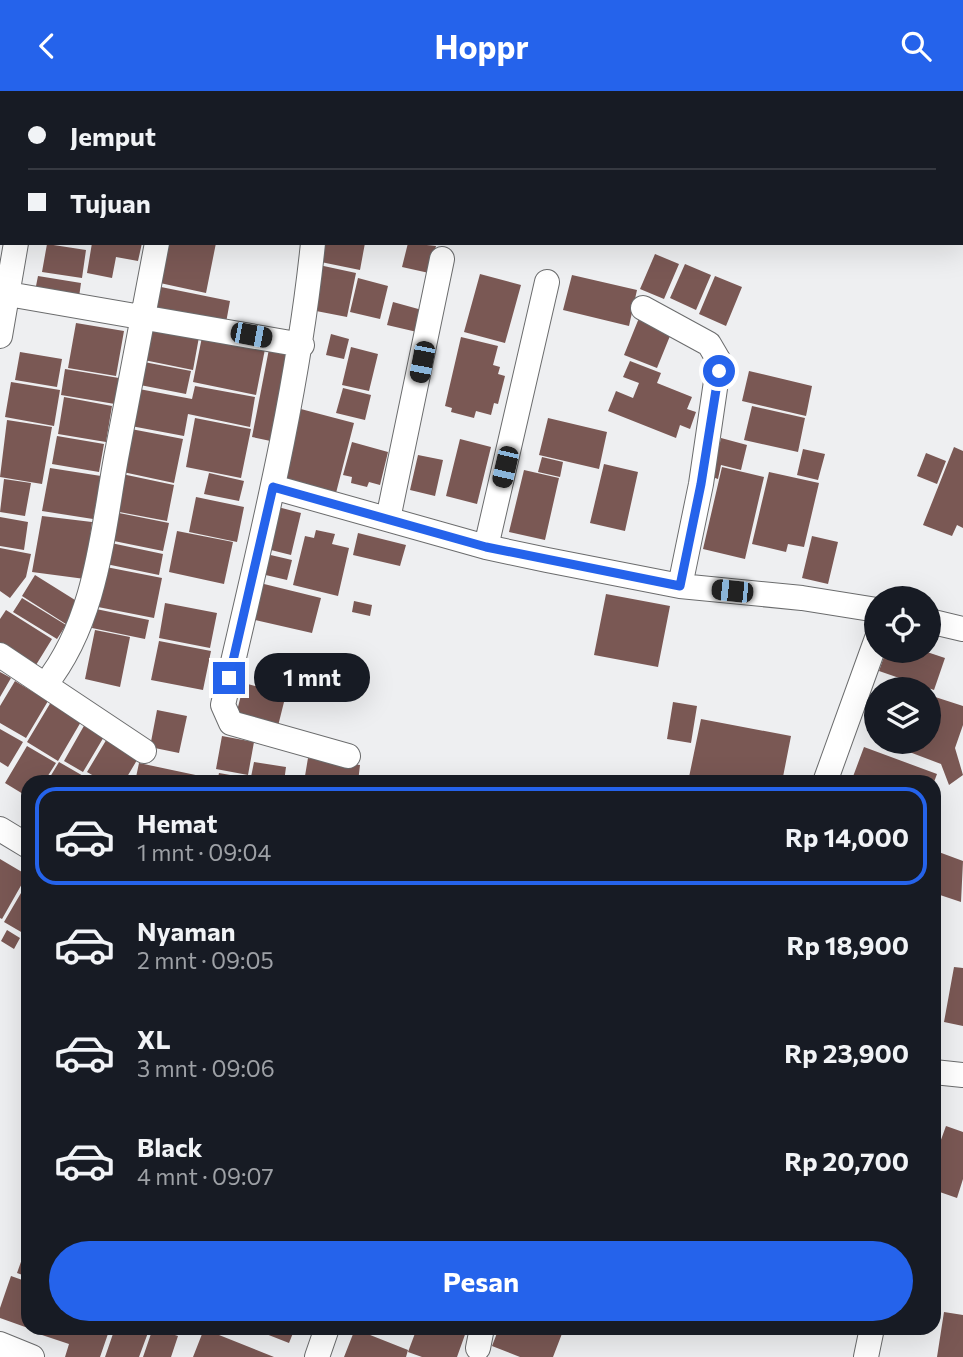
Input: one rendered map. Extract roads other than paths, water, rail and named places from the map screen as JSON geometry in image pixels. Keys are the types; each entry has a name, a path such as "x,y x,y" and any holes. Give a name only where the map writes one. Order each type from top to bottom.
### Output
{"street":[{"path":"0,336 16,245"},
{"path":"45,685 62,664 74,641 93,583 157,245"},
{"path":"313,245 302,345 273,487 223,705 225,715 231,723 348,756"},
{"path":"388,519 442,258"},
{"path":"486,547 547,282"},
{"path":"8,295 302,345"},
{"path":"643,308 709,344 718,355 719,361 701,484 680,586"},
{"path":"273,487 486,547 680,586 802,598 864,608"},
{"path":"941,624 963,629"},
{"path":"0,655 144,751"},
{"path":"828,775 868,663"},
{"path":"0,829 21,842"},
{"path":"941,1073 963,1076"},
{"path":"317,1357 325,1335"},
{"path":"866,1357 871,1335"},
{"path":"0,1344 32,1357"}]}
